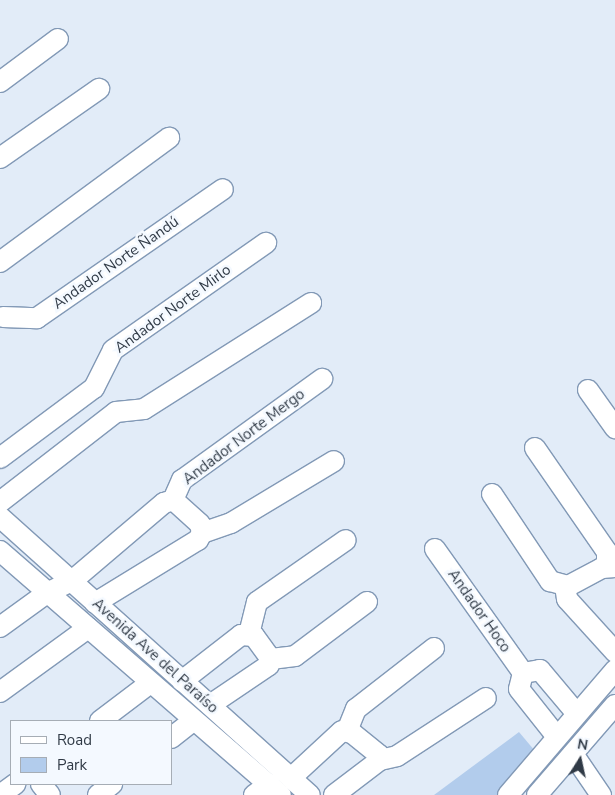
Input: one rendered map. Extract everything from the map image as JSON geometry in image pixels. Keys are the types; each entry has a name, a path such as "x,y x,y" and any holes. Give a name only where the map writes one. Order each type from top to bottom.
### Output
{"street":[{"path":"0,82 58,39"},
{"path":"0,158 99,89"},
{"path":"0,262 169,138"},
{"name":"Andador Norte Ñandú","path":"1,316 37,318 223,190"},
{"name":"Andador Norte Mirlo","path":"94,388 113,350 266,243"},
{"path":"0,502 116,412 144,409 311,303"},
{"name":"Andador Norte Mergo","path":"172,500 182,480 322,378"},
{"path":"0,458 94,388 116,407 116,412"},
{"path":"588,390 615,428"},
{"path":"492,494 550,582 568,586 611,567 607,552 535,448"},
{"path":"95,603 198,540 202,533 231,523 334,461"},
{"path":"0,627 47,593 72,581 164,503 172,500 200,524 202,533"},
{"name":"Avenida Ave del Paraíso","path":"0,517 310,795"},
{"path":"249,634 257,602 346,540"},
{"name":"Andador Hoco","path":"435,549 523,673"},
{"name":"Avenida Ave del Paraíso","path":"0,551 194,720 268,791"},
{"path":"568,586 567,599 615,652"},
{"path":"271,659 295,656 367,602"},
{"path":"0,692 88,628"},
{"path":"182,681 241,635 249,634 254,636 271,659"},
{"path":"347,731 356,709 434,648"},
{"path":"210,705 269,665 271,659"},
{"path":"557,737 520,689 523,673 540,670 577,714"},
{"path":"508,795 615,670"},
{"path":"101,720 150,682"},
{"path":"334,795 380,760 397,756 486,698"},
{"path":"538,795 615,705"},
{"path":"172,737 194,720"},
{"path":"291,778 342,731 347,731 379,755 380,760"},
{"path":"544,753 567,760 601,795"},
{"path":"0,795 14,785"},
{"path":"42,785 50,795"},
{"path":"98,795 111,785"}],"green space":[{"path":"519,732 540,757 508,795 434,795"}]}
